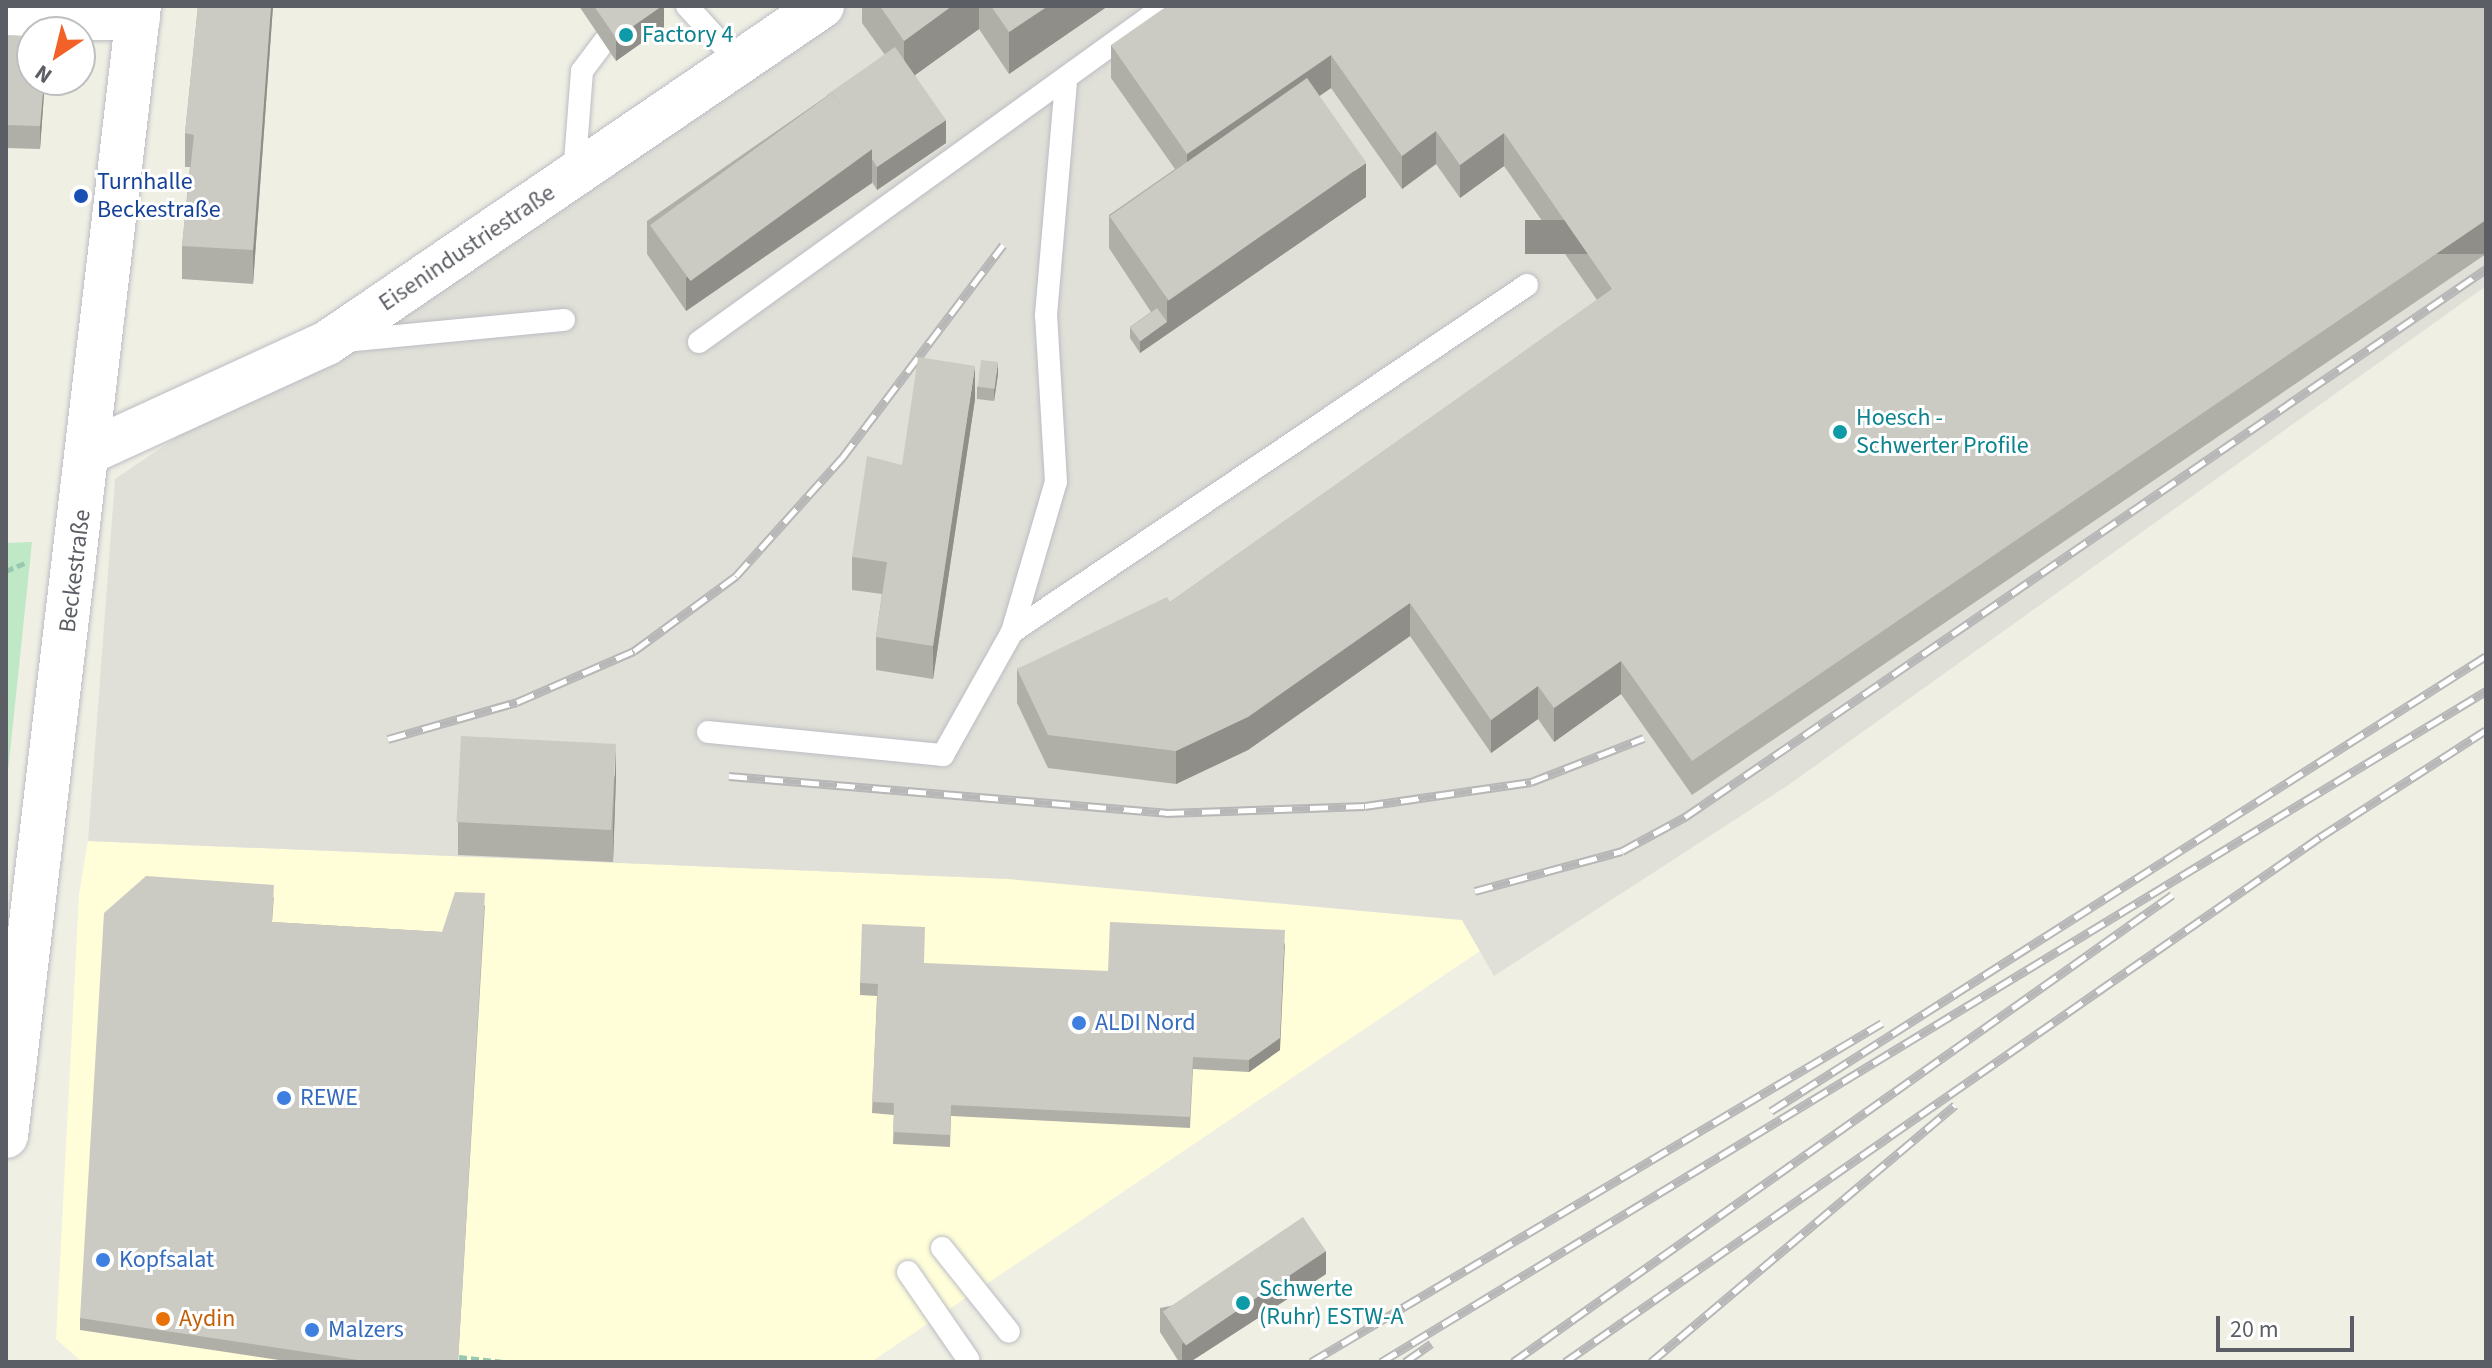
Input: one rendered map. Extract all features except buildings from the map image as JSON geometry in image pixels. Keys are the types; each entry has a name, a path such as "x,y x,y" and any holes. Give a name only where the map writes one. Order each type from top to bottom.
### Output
{"main road":[{"name":"Eisenindustriestraße","path":"89,452 327,343 822,6"},
{"path":"6,18 138,12"},
{"name":"Beckestraße","path":"6,1136 15,967 89,452 138,12"}],"lane":[{"path":"687,6 739,63"},
{"path":"699,342 1066,81 1165,6"},
{"path":"574,175 582,71 604,42"},
{"path":"708,732 943,755 1012,632 1056,482 1046,315 1066,81"},
{"path":"1012,632 1527,285"},
{"path":"327,343 564,320"},
{"path":"942,1248 1009,1332"},
{"path":"908,1272 968,1359"}],"path":[{"path":"459,1357 504,1362"}],"shaded area":[{"path":"811,6 2486,6 2486,286 1787,786 1494,976 1462,920 1009,879 88,841 115,479"},
{"path":"32,542 9,762 6,785 6,543"},
{"path":"88,841 1009,879 1462,920 1480,951 871,1362 82,1362 56,1339 79,895"}],"railway":[{"path":"388,739 517,702 634,651 736,576 842,458 1003,245"},
{"path":"1475,891 1622,851 1685,817 2486,269"},
{"path":"1771,1111 2486,656"},
{"path":"1381,1362 2486,691"},
{"path":"1565,1362 2320,837 2486,730"},
{"path":"729,776 1166,813 1365,806 1531,782 1644,738"},
{"path":"1513,1362 2172,895"},
{"path":"1311,1362 1882,1023"},
{"path":"1651,1362 1955,1105"},
{"path":"1405,1362 1431,1344"}],"place":[{"name":"Factory 4","path":"626,35"},
{"name":"Turnhalle Beckestraße","path":"81,196"},
{"name":"Hoesch - Schwerter Profile","path":"1840,432"},
{"name":"ALDI Nord","path":"1079,1023"},
{"name":"REWE","path":"284,1098"},
{"name":"Kopfsalat","path":"103,1260"},
{"name":"Schwerte (Ruhr) ESTW-A","path":"1243,1303"},
{"name":"Aydin","path":"163,1319"},
{"name":"Malzers","path":"312,1330"}]}
